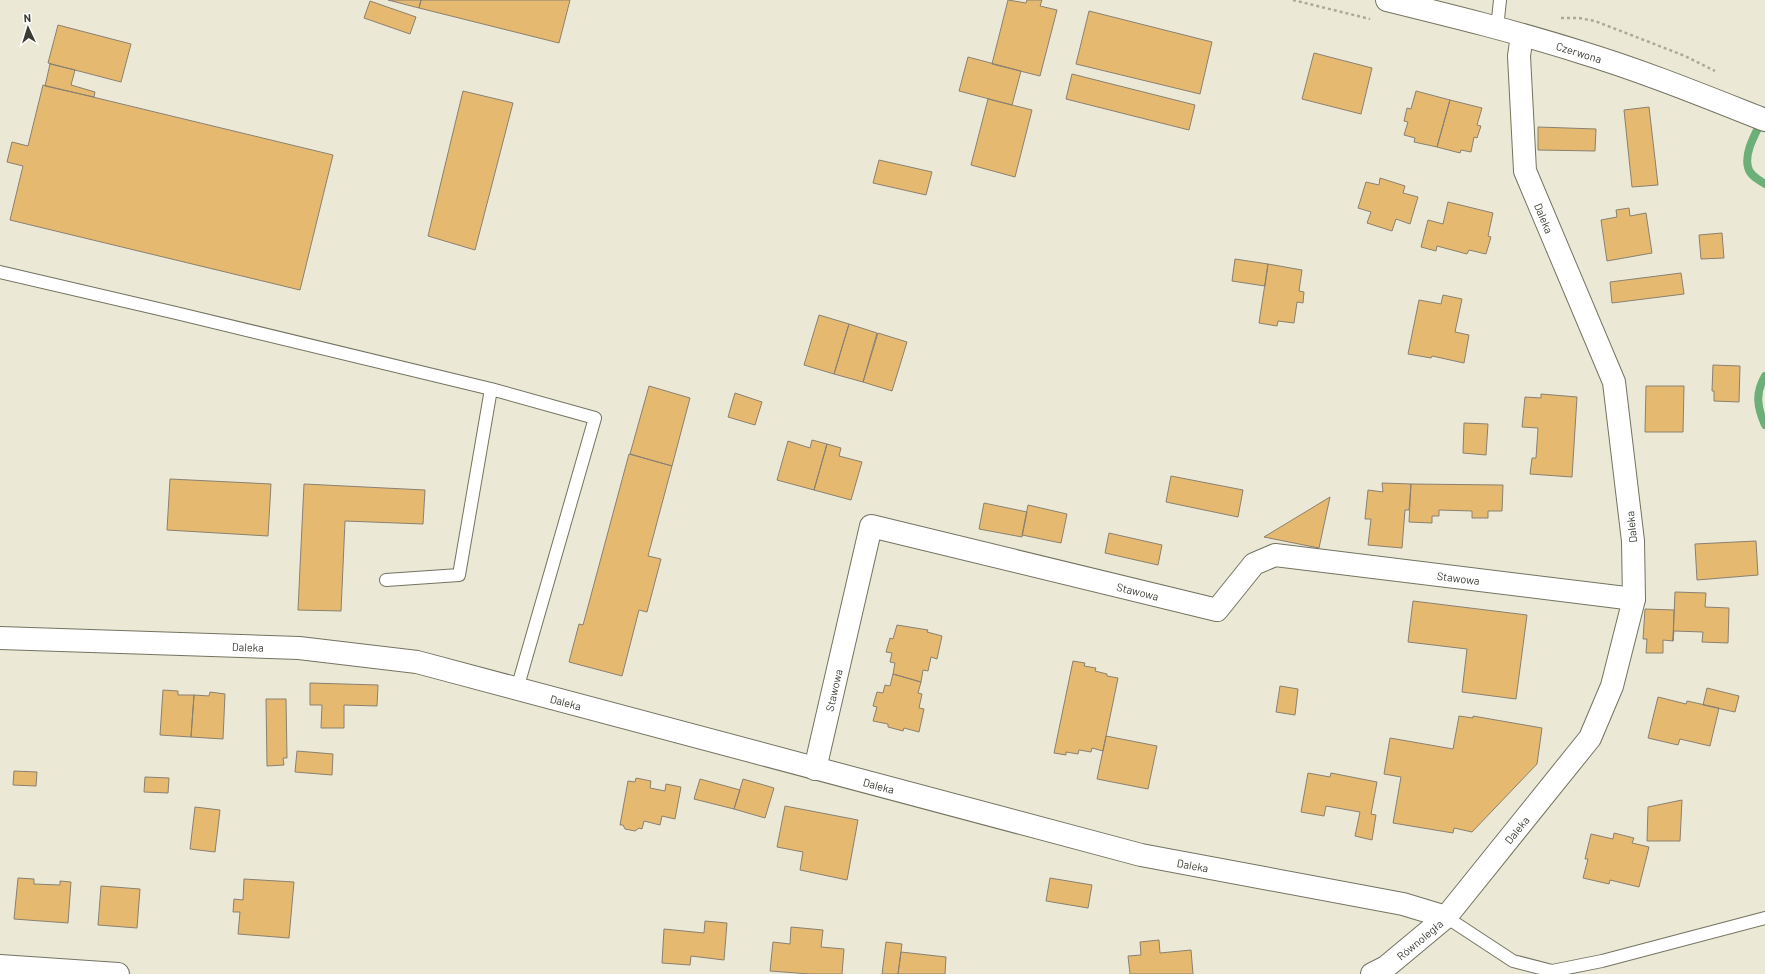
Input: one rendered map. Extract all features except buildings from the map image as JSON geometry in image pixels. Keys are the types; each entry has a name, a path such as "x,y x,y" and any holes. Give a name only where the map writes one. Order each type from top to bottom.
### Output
{"street":[{"name":"Czerwona","path":"1387,0 1522,35 1637,71 1765,120"},
{"name":"Daleka","path":"0,638 299,648 417,662 1142,855 1403,904 1446,917 1590,738 1612,686 1634,599 1633,542 1614,382 1524,171 1519,56 1522,35"},
{"name":"Stawowa","path":"815,769 871,526 1217,610 1254,564 1275,555 1634,599"},
{"name":"Równoległa","path":"1372,974 1386,967 1446,917"},
{"path":"0,966 118,974"}],"lane":[{"path":"1497,28 1500,0"},
{"path":"0,272 191,316 491,389 595,418 517,689"},
{"path":"386,580 459,575 491,389"},
{"path":"1446,917 1513,961 1552,971 1602,961 1765,918"}],"waterway":[{"path":"1762,120 1751,143 1747,161 1750,172 1765,184"},
{"path":"1765,376 1758,394 1760,412 1765,425"}]}
